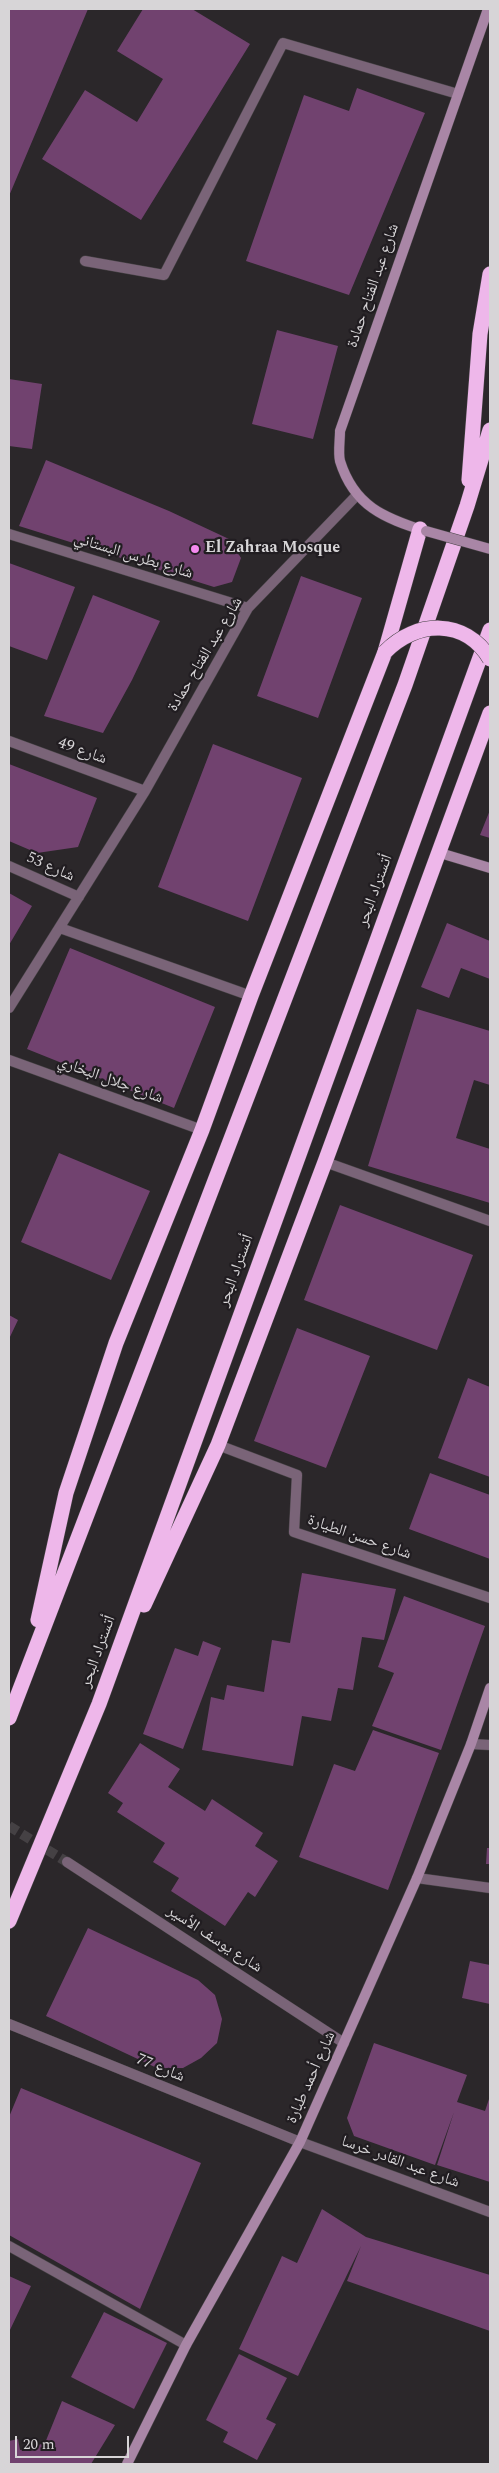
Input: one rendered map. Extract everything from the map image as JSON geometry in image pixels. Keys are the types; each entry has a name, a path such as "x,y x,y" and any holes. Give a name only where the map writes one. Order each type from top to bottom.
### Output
{"highway":[{"path":"467,506 480,334 490,274"},
{"path":"9,1718 405,685 467,506 490,430"},
{"path":"26,1673 66,1493 116,1343 202,1130 251,996 385,652 423,530"},
{"path":"385,652 408,633 437,628 464,634 476,643 490,659"},
{"name":"أتستراد البحر","path":"9,1921 99,1704 490,630"},
{"path":"99,1704 218,1445 440,854 490,713"}],"street":[{"name":"شارع عبد الفتاح حمادة","path":"9,1008 146,790 248,608 356,496 340,460 340,431 488,9"},
{"path":"85,261 164,275 284,43 458,94"},
{"path":"356,496 384,517 490,549"},
{"name":"شارع بطرس البستاني","path":"9,534 248,608"},
{"name":"شارع 49","path":"9,741 146,790"},
{"path":"440,854 490,868"},
{"name":"شارع 53","path":"9,866 79,898"},
{"path":"60,928 251,996"},
{"name":"شارع جلال البخاري","path":"9,1060 202,1130"},
{"path":"325,1162 490,1221"},
{"name":"شارع حسن الطيارة","path":"218,1445 297,1474 294,1532 490,1598"},
{"name":"شارع أحمد طبارة","path":"127,2464 186,2345 300,2142 417,1878 471,1744 490,1688"},
{"path":"471,1744 490,1745"},
{"name":"شارع يوسف الأسير","path":"67,1862 344,2043"},
{"path":"417,1878 490,1888"},
{"name":"شارع 77","path":"9,2024 300,2142"},
{"name":"شارع عبد القادر خرسا","path":"300,2142 490,2212"},
{"path":"9,2246 186,2345"}],"building":[{"path":"9,9 88,9 9,196"},
{"path":"143,9 192,9 250,44 141,220 42,159 85,90 137,122 163,79 117,51"},
{"path":"357,88 425,113 349,295 246,261 304,95 349,111"},
{"path":"277,330 338,346 313,439 252,424"},
{"path":"9,379 42,384 32,449 9,446"},
{"path":"46,460 169,511 229,539 241,558 232,582 214,587 19,526"},
{"path":"9,563 75,587 47,660 9,646"},
{"path":"301,576 362,598 318,718 257,696"},
{"path":"93,595 160,621 132,680 103,733 44,716"},
{"path":"213,744 302,778 248,921 158,887"},
{"path":"9,764 97,798 78,847 37,853 9,841"},
{"path":"490,810 490,838 480,835"},
{"path":"9,893 32,906 9,945"},
{"path":"447,923 490,941 490,979 461,968 449,998 421,987"},
{"path":"70,948 215,1007 174,1108 27,1049"},
{"path":"417,1009 490,1031 490,1085 474,1080 456,1138 490,1149 490,1203 368,1166"},
{"path":"59,1153 150,1191 111,1280 21,1242"},
{"path":"340,1205 473,1255 437,1350 304,1300"},
{"path":"9,1315 18,1320 9,1339"},
{"path":"297,1328 370,1356 326,1468 254,1441"},
{"path":"468,1378 490,1387 490,1477 438,1458"},
{"path":"430,1473 490,1495 490,1559 409,1529"},
{"path":"302,1573 396,1589 384,1640 362,1637 353,1690 338,1688 331,1721 302,1716 293,1766 202,1750 211,1697 224,1700 227,1685 264,1692 272,1640 290,1643"},
{"path":"404,1596 485,1626 441,1750 372,1726 394,1673 378,1667"},
{"path":"203,1641 221,1648 183,1749 143,1734 175,1648 198,1656"},
{"path":"373,1730 439,1753 388,1890 299,1857 334,1764 355,1771"},
{"path":"140,1743 180,1769 168,1787 205,1811 212,1799 263,1833 255,1846 278,1861 255,1897 248,1892 225,1926 171,1891 179,1878 153,1862 165,1843 117,1812 123,1803 108,1793"},
{"path":"487,1848 490,1848 490,1864 486,1864"},
{"path":"88,1928 198,1980 215,1995 222,2019 217,2043 201,2058 183,2068 157,2068 46,2016"},
{"path":"470,1961 490,1965 490,2004 462,1998"},
{"path":"374,2043 467,2075 457,2102 485,2111 490,2096 490,2182 437,2165 454,2112 435,2165 354,2136 347,2118"},
{"path":"21,2088 201,2163 140,2309 9,2235 9,2117"},
{"path":"322,2209 366,2237 490,2275 490,2331 347,2281 361,2246 298,2376 239,2349 282,2256 297,2263"},
{"path":"9,2276 31,2286 9,2332"},
{"path":"104,2312 167,2343 134,2409 71,2377"},
{"path":"239,2354 287,2378 266,2419 276,2424 257,2460 223,2442 228,2432 206,2420"},
{"path":"62,2401 115,2425 91,2464 9,2464 9,2441 18,2439 20,2450 45,2443"}],"tunnel":[{"path":"9,1826 67,1862"}],"place":[{"name":"El Zahraa Mosque","path":"195,549"}]}
